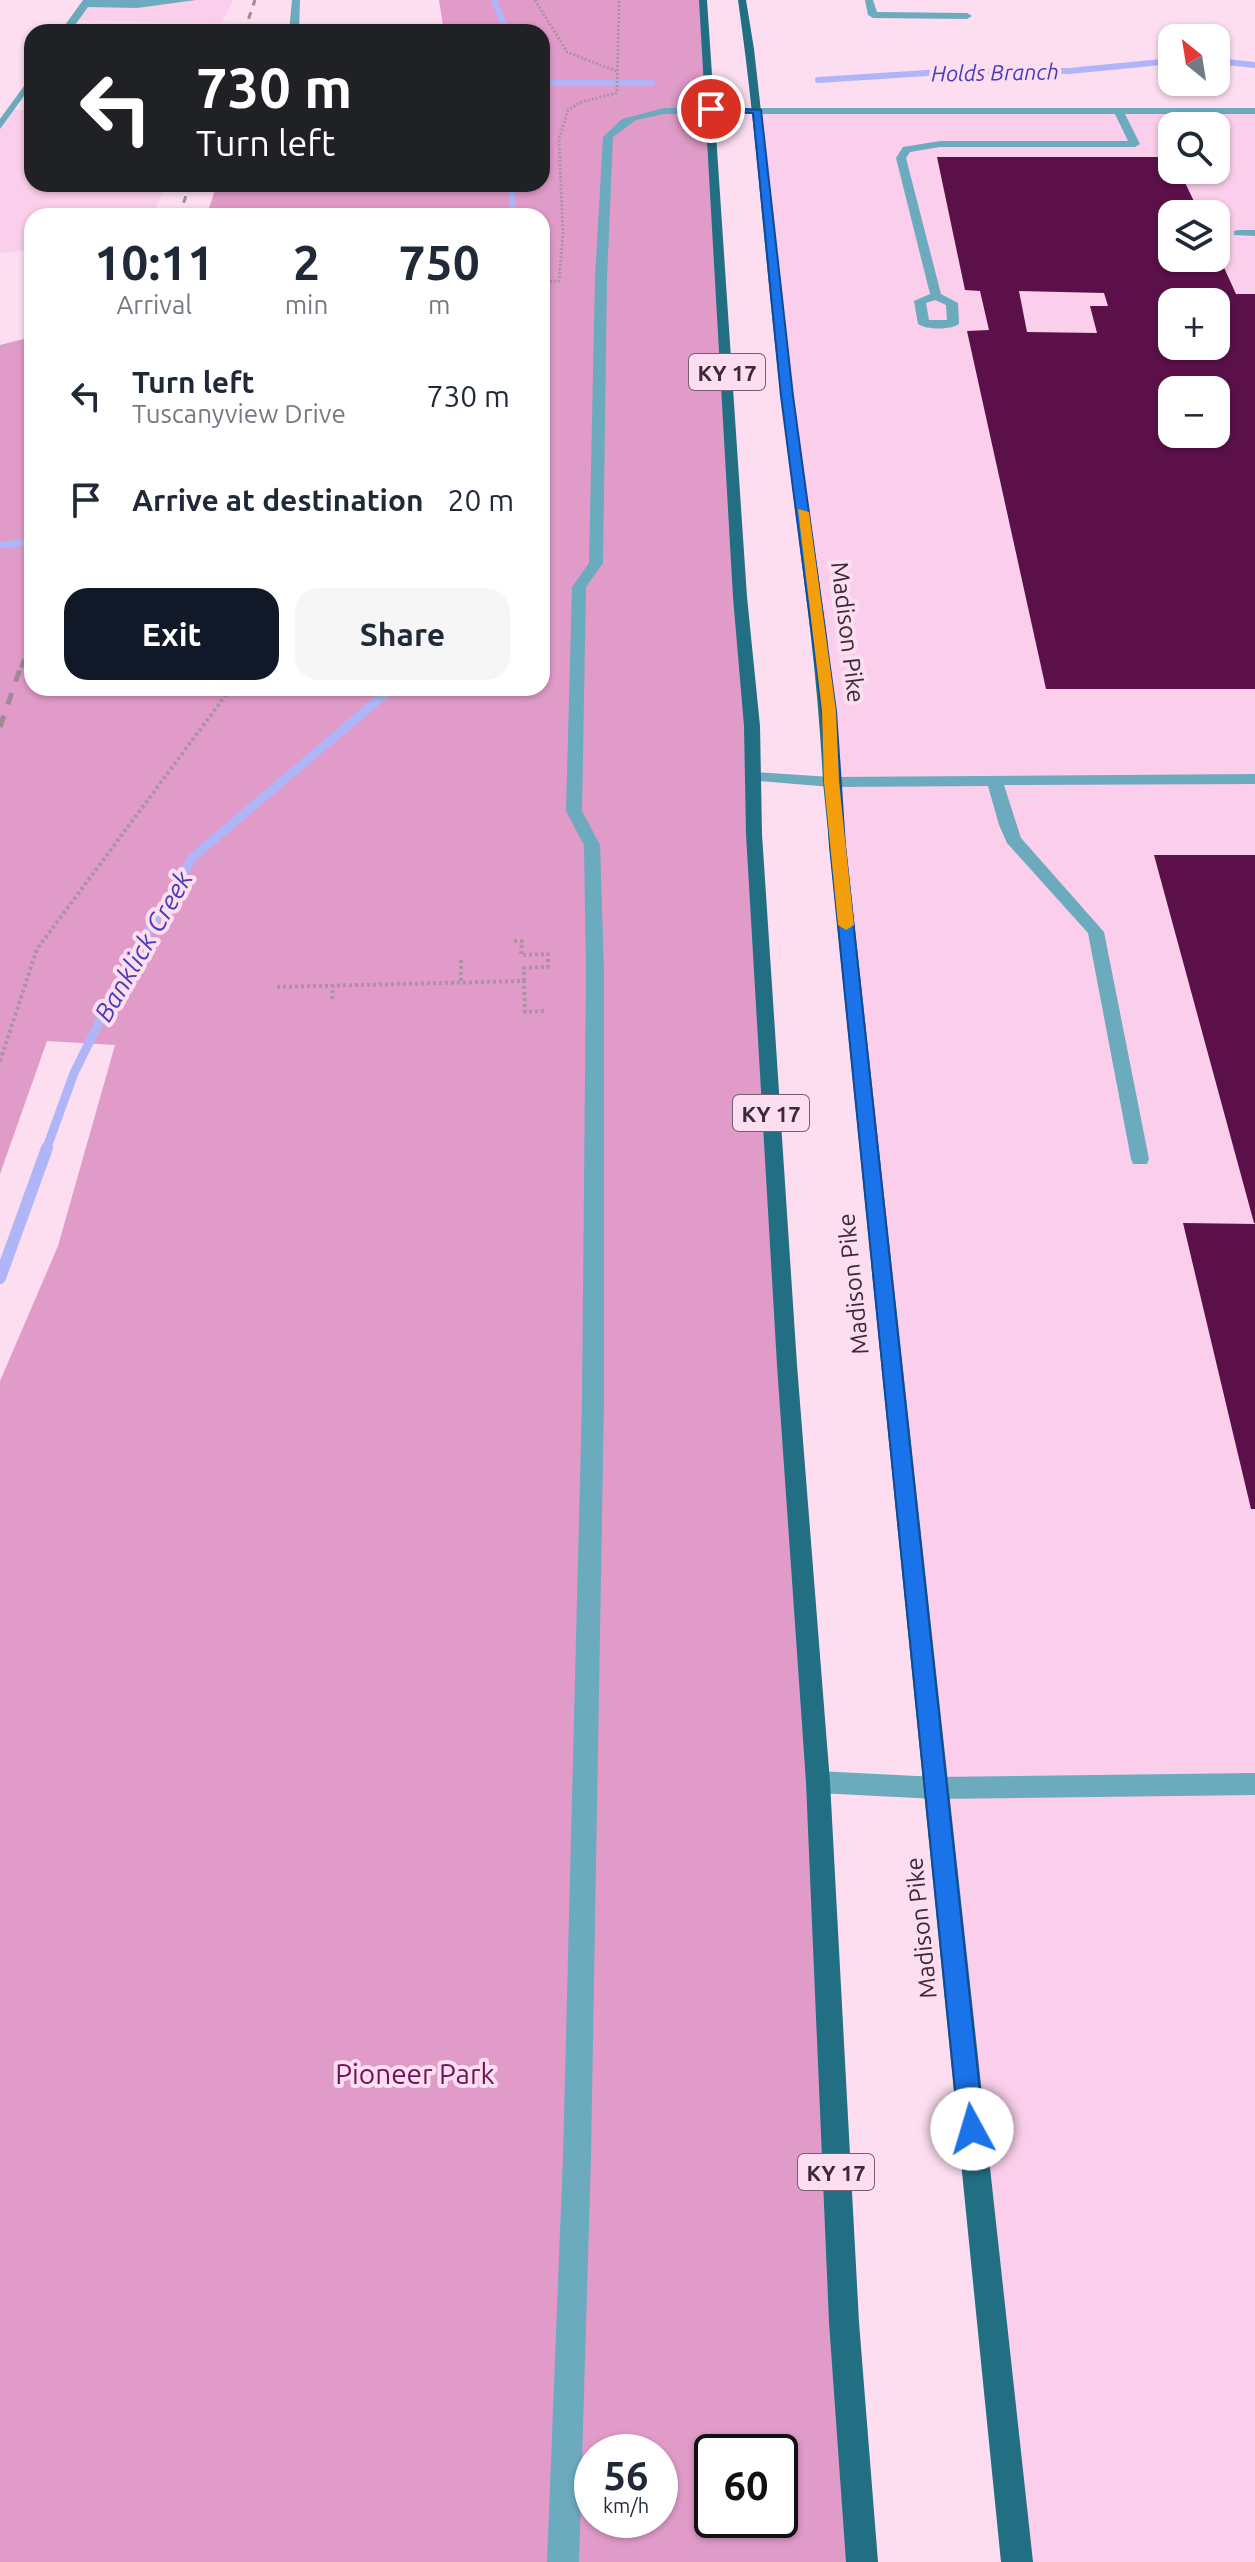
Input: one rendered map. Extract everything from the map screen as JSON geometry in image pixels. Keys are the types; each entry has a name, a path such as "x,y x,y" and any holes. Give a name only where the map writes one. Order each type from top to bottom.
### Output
{"main road":[{"name":"KY 17","path":"703,0 740,597 752,726 787,1365 818,1782 844,2322 862,2562"},
{"name":"Madison Pike","path":"742,0 757,110 787,396 829,711 831,782 1017,2562"}],"street":[{"path":"71,24 86,2 137,5 192,0"},
{"path":"294,24 296,0"},
{"path":"934,4 870,2 873,15 967,16"},
{"path":"0,126 24,90"},
{"path":"563,2562 577,2156 593,1400 595,971 592,845 574,811 579,587 596,563 601,278 608,137 615,126 637,116 711,109 1255,111"},
{"path":"936,296 901,158 907,149 940,144 1135,144 1119,111"},
{"path":"1238,233 1255,233"},
{"path":"753,777 831,782 1255,779"},
{"path":"994,780 1011,835 1023,854 1078,907 1096,932 1140,1159"},
{"path":"818,1782 936,1788 1255,1784"}],"path":[{"path":"535,0 550,24"},
{"path":"550,282 559,281 563,233 559,139 568,110 581,102 614,96 619,0"},
{"path":"550,24 567,52 616,73"},
{"path":"0,1061 37,949 225,696"},
{"path":"514,941 522,941 521,955 548,954 548,967 524,968 525,1012 545,1011"},
{"path":"461,960 461,983"},
{"path":"277,987 524,981"},
{"path":"332,999 333,985"}],"shaded area":[{"path":"88,0 233,0 222,23 73,20"},
{"path":"10,110 24,110 24,192 162,192 156,208 24,208 24,251 0,253 0,126"},
{"path":"757,110 1255,111 1255,2562 1017,2562"}],"green space":[{"name":"Pioneer Park","path":"439,0 703,0 862,2562 0,2562 0,1381 58,1246 115,1045 47,1041 0,1174 0,345 24,339 24,696 550,696 550,208 209,208 214,192 550,192 550,24 443,24"}],"building":[{"path":"937,157 1158,157 1158,184 1186,184 1193,200 1158,200 1158,272 1226,272 1236,294 1255,294 1255,689 1046,689 967,331 989,330 980,291 965,290","holes":["1019,291 1104,293 1108,306 1090,306 1097,333 1027,332"]},
{"path":"1154,855 1255,855 1255,1223 1254,1223"},
{"path":"1183,1223 1255,1224 1255,1509 1251,1509"}],"waterway":[{"name":"Banklick Creek","path":"494,0 504,24"},
{"name":"Holds Branch","path":"818,80 958,71 1069,71 1158,62"},
{"name":"Holds Branch","path":"1230,62 1255,65"},
{"name":"Holds Branch","path":"550,83 652,83"},
{"name":"Banklick Creek","path":"512,192 513,208"},
{"path":"0,545 24,543"},
{"name":"Banklick Creek","path":"46,1150 74,1073 126,968 193,857 383,696"},
{"name":"Banklick Creek","path":"0,1278 47,1148"}],"railway":[{"path":"247,24 255,0"},
{"path":"182,208 187,192"},
{"path":"21,668 24,659"},
{"path":"0,727 21,666"}],"slow traffic":[{"path":"802,512 829,711 831,782 846,925"}],"route":[{"path":"711,109 757,110 787,396 829,711 831,782 972,2129"}]}
